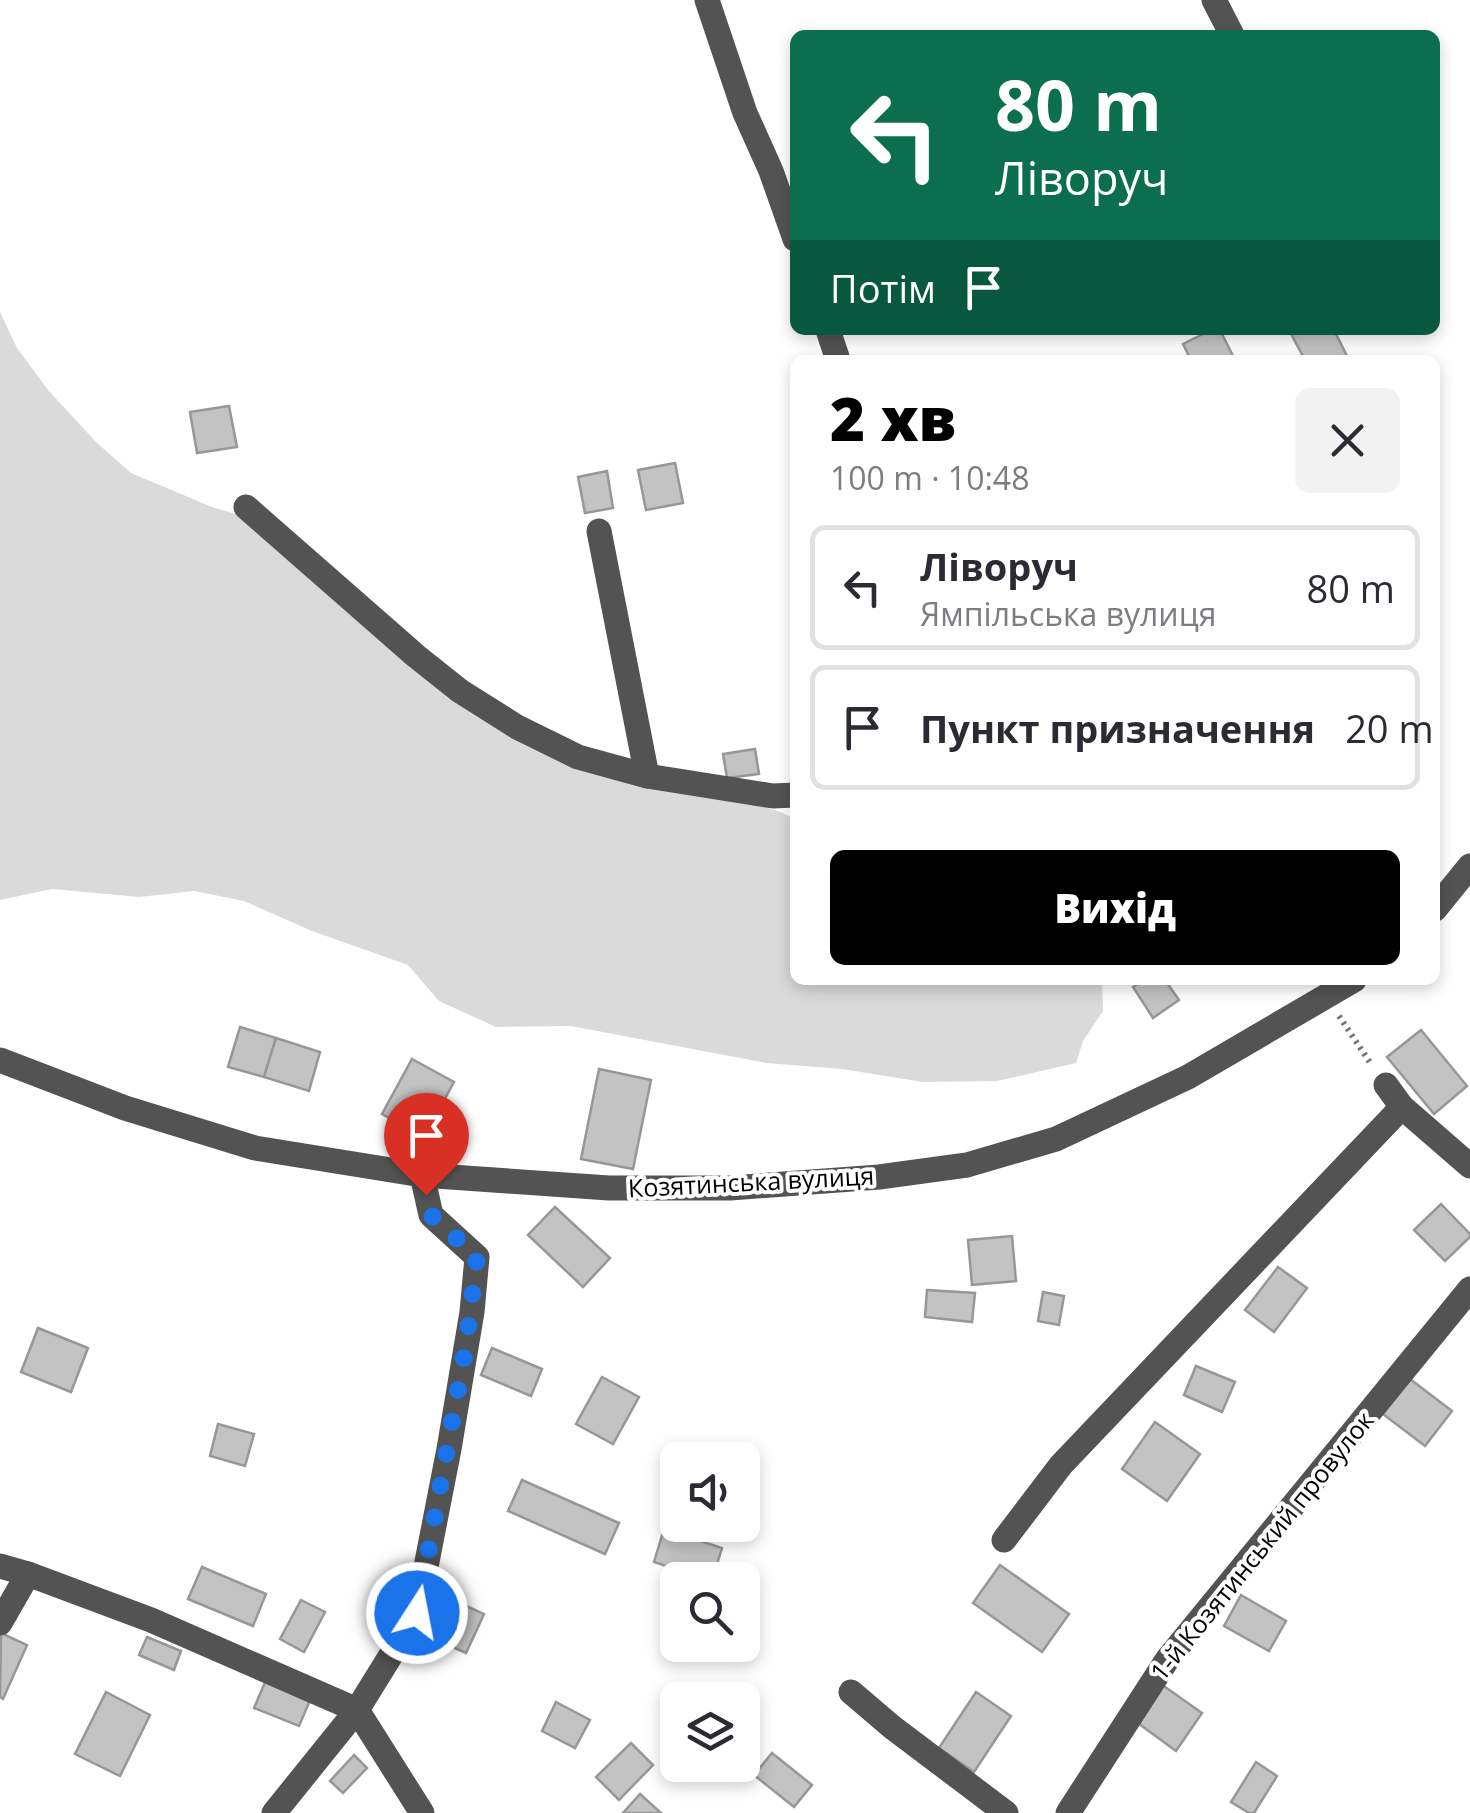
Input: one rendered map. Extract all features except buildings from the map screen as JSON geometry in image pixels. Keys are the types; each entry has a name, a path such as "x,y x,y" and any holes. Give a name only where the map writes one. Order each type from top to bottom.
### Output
{"street":[{"path":"708,0 745,113 790,225"},
{"path":"1214,0 1229,30"},
{"path":"246,506 416,656 460,691 516,727 578,757 647,776 773,796 790,795"},
{"path":"600,531 647,776"},
{"path":"1440,903 1470,866"},
{"name":"Козятинська вулиця","path":"0,1060 126,1108 255,1148 422,1174 610,1188 730,1188 880,1177 966,1165 1056,1139 1172,1084 1345,985"},
{"path":"1386,1085 1402,1107 1470,1166"},
{"path":"1004,1540 1061,1465 1402,1107"},
{"path":"274,1813 357,1710 417,1613 449,1449 477,1257 431,1215 422,1174"},
{"name":"1-й Козятинський провулок","path":"1068,1813 1167,1660 1470,1289"},
{"path":"0,1566 151,1620 357,1710 422,1813"},
{"path":"0,1624 28,1574"},
{"path":"852,1692 892,1728 1006,1813"}],"path":[{"path":"1342,1024 1386,1085"}],"shaded area":[{"path":"0,312 17,348 48,390 131,473 212,507 269,524 556,752 790,816 790,985 1102,985 1103,1011 1083,1041 1076,1063 997,1081 923,1082 842,1069 766,1063 571,1026 496,1027 439,1001 408,965 312,931 244,901 194,891 139,897 52,889 0,900"}],"route":[{"path":"417,1613 449,1449 477,1257 431,1215 426,1195"}]}
